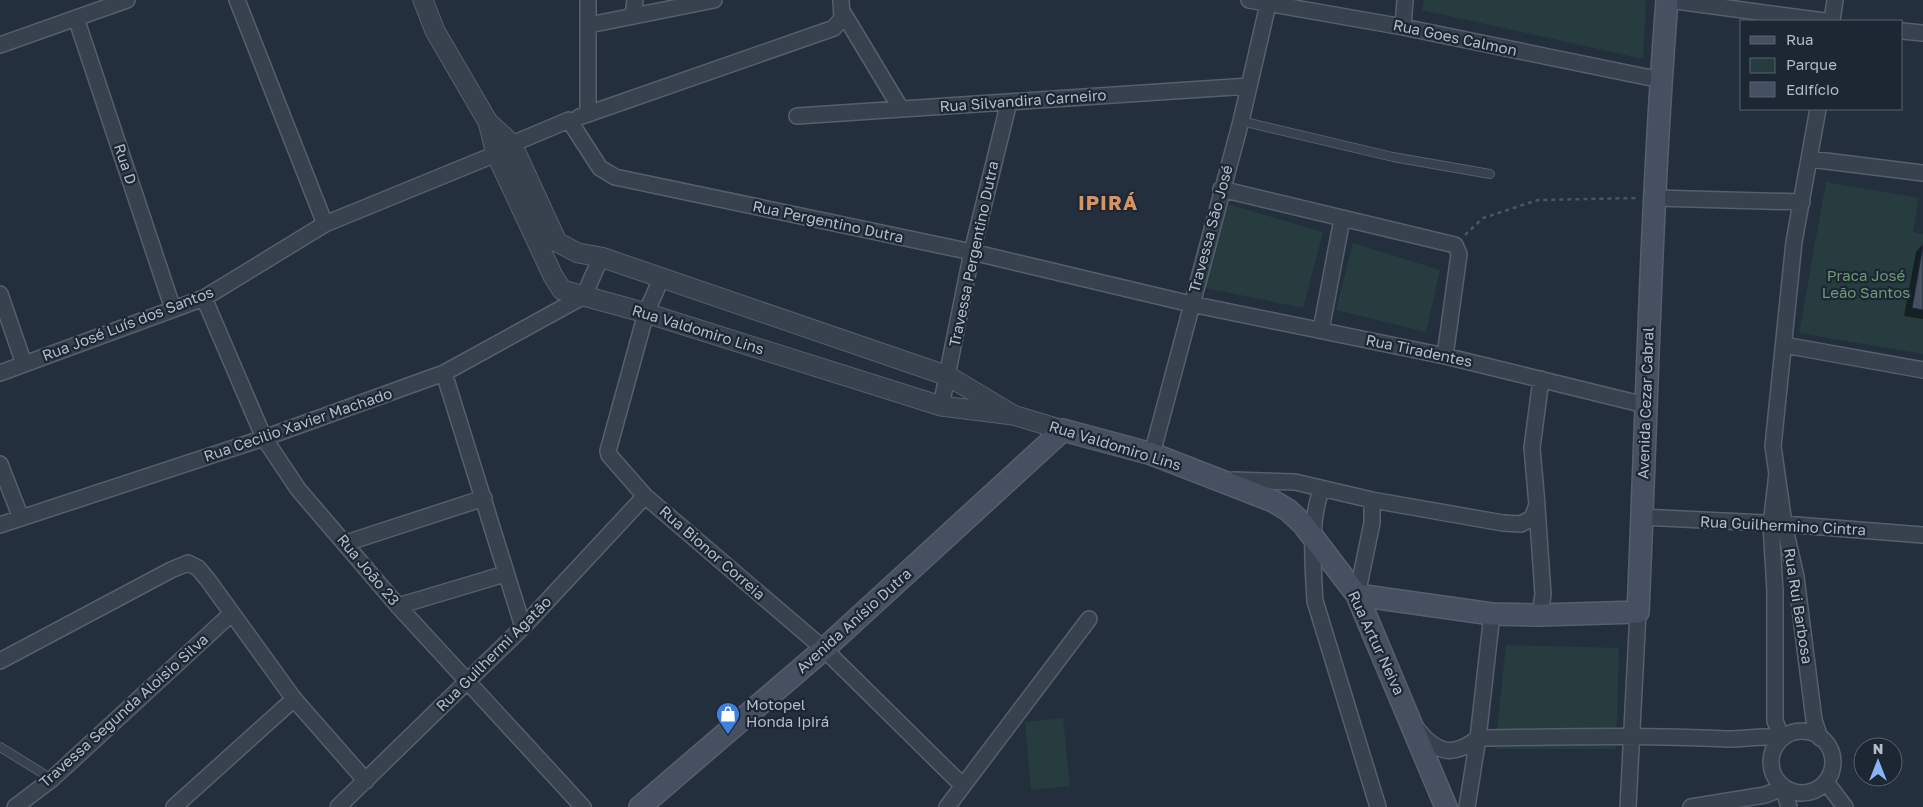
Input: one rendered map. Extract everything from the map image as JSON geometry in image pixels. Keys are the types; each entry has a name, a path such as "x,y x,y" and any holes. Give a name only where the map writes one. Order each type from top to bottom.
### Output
{"main road":[{"name":"Avenida Cezar Cabral","path":"1638,612 1645,405 1661,80 1668,0"},
{"name":"Rua Valdomiro Lins","path":"1063,430 1152,454 1273,502"},
{"name":"Avenida Anísio Dutra","path":"640,807 824,649 1063,430"},
{"name":"Rua Artur Neiva","path":"1273,502 1288,510 1303,524 1314,542 1358,595 1446,807"},
{"path":"1358,595 1492,614 1540,615 1638,612"}],"street":[{"path":"0,45 127,0"},
{"path":"238,0 325,224"},
{"name":"Rua Valdomiro Lins","path":"423,0 435,31 557,242 578,253 601,257 948,376 1013,415"},
{"path":"588,0 588,114"},
{"path":"633,16 635,0"},
{"path":"589,25 714,0"},
{"name":"Rua Goes Calmon","path":"1249,0 1403,27 1661,80"},
{"path":"1403,27 1405,0"},
{"path":"1668,0 1818,20"},
{"path":"1832,20 1836,0"},
{"name":"Travessa São José","path":"1152,454 1221,189 1241,121 1268,2"},
{"path":"842,6 901,109"},
{"path":"504,149 569,120 834,28 842,18 842,6"},
{"name":"Rua D","path":"76,18 173,309"},
{"path":"1903,31 1923,33"},
{"name":"Rua Silvandira Carneiro","path":"798,116 1249,86"},
{"name":"Travessa Pergentino Dutra","path":"941,406 972,252 1009,102"},
{"name":"Rua Rui Barbosa","path":"1782,738 1776,720 1778,524 1777,473 1773,446 1794,242 1818,110"},
{"name":"Rua Pergentino Dutra","path":"569,120 600,168 615,177 972,252 1191,304"},
{"name":"Rua José Luís dos Santos","path":"0,373 204,298 325,224 504,149"},
{"name":"Rua Valdomiro Lins","path":"504,149 553,276 562,290 646,313 941,406 1013,415 1063,430"},
{"path":"1810,159 1923,173"},
{"path":"1221,189 1453,243 1459,254 1445,356"},
{"path":"1656,198 1802,202"},
{"path":"1321,330 1342,218"},
{"path":"584,296 601,257"},
{"path":"646,313 661,279"},
{"path":"0,294 24,364"},
{"name":"Rua Cecilio Xavier Machado","path":"0,525 264,438 444,373 584,296"},
{"name":"Rua João 23","path":"204,298 264,438 298,488 398,606 583,807"},
{"name":"Rua Tiradentes","path":"1191,304 1445,356 1645,405"},
{"name":"Rua Bionor Correia","path":"646,313 608,451 609,455 645,496 824,649 962,785"},
{"path":"1784,345 1923,370"},
{"path":"444,373 523,627"},
{"path":"1540,615 1543,594 1532,448 1541,379"},
{"path":"0,464 21,518"},
{"path":"1211,478 1295,482 1372,500 1503,523 1521,524 1532,518 1537,505"},
{"path":"1322,489 1315,504 1315,601 1378,807"},
{"name":"Rua Guilhermi Agatão","path":"338,807 523,627 645,496"},
{"path":"346,543 484,498"},
{"path":"1358,595 1372,523 1372,500"},
{"name":"Rua Guilhermino Cintra","path":"1642,518 1778,524 1923,535"},
{"name":"Rua Rui Barbosa","path":"1778,524 1796,577 1814,720 1820,738"},
{"path":"1,658 182,566 192,564 208,580 294,699 366,781"},
{"path":"398,606 506,574"},
{"name":"Avenida Cezar Cabral","path":"1628,807 1630,735 1638,612"},
{"name":"Travessa Segunda Aloisio Silva","path":"15,807 52,779 231,614"},
{"path":"1467,807 1478,738 1492,614"},
{"path":"947,807 1089,618"},
{"path":"174,807 294,699"},
{"path":"1411,722 1425,739 1436,747 1449,752 1464,750 1478,738 1630,735 1740,739 1770,736 1782,738"},
{"path":"1691,807 1765,795 1783,788 1798,792 1810,792 1826,782 1832,774 1833,759 1827,745 1820,738 1798,730 1782,738 1774,750 1772,761 1776,780 1783,788 1790,807"},
{"path":"1826,782 1845,807"}],"lane":[{"path":"1241,121 1394,157 1490,174"},
{"path":"0,747 52,779"}],"path":[{"path":"1453,243 1483,218 1538,200 1656,198"}],"green space":[{"path":"1424,0 1646,0 1643,59 1422,10"},
{"name":"Praca José Leão Santos","path":"1826,182 1919,198 1913,232 1923,234 1923,354 1799,333"},
{"path":"1221,202 1323,232 1303,308 1201,287"},
{"path":"1353,243 1440,270 1426,332 1336,310"},
{"path":"1506,645 1619,648 1616,749 1495,749"},
{"path":"1063,718 1070,786 1031,790 1025,722"}],"building":[{"path":"1923,245 1923,310 1912,308"}],"place":[{"name":"Motopel Honda Ipirá","path":"728,735"}],"district":[{"name":"IPIRÁ","path":"1108,203"}]}
